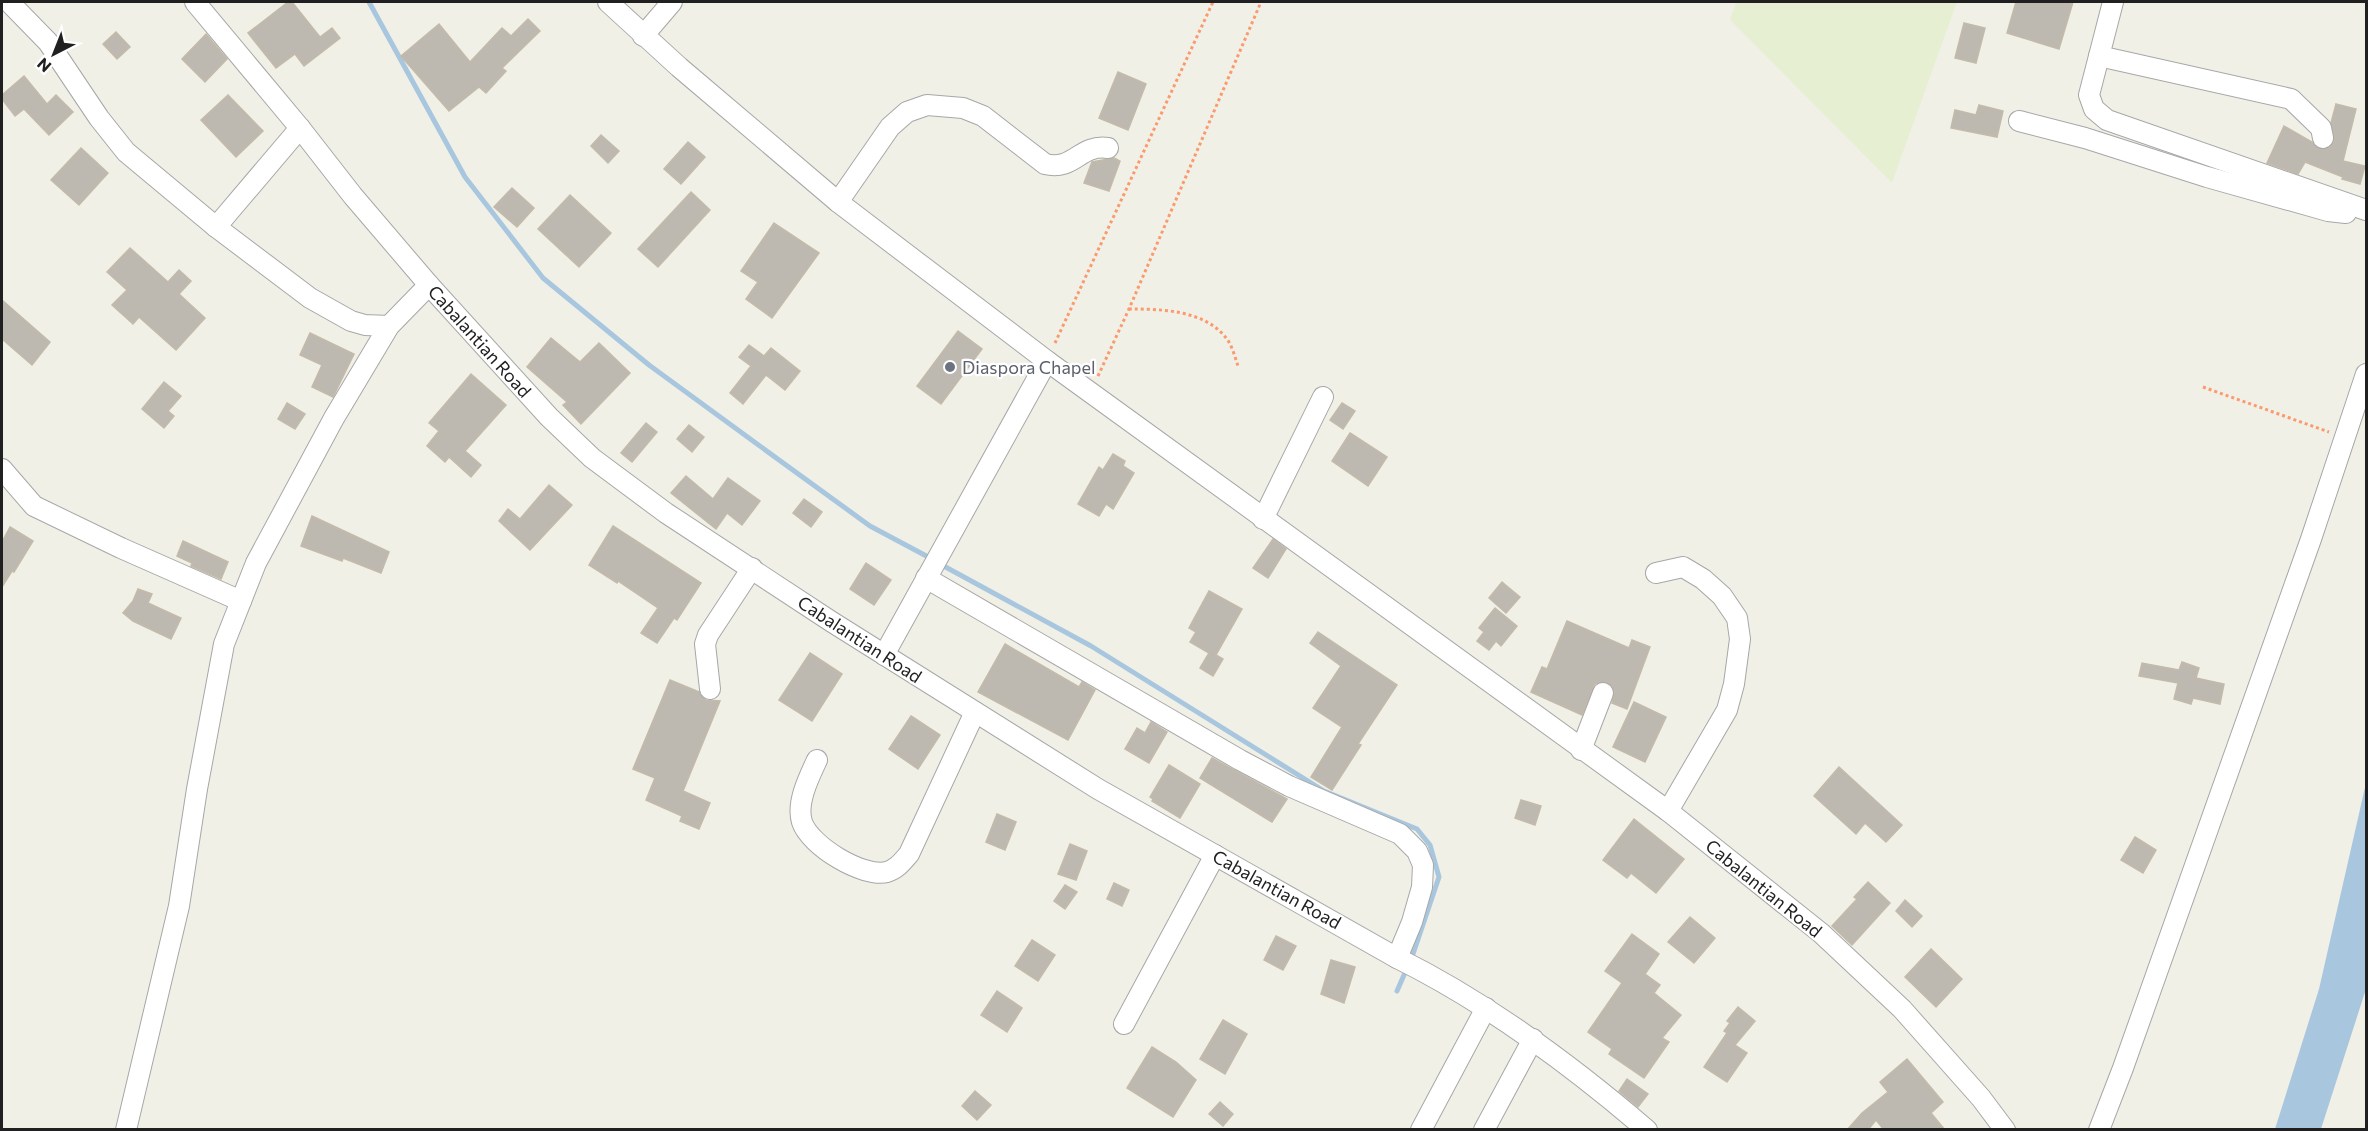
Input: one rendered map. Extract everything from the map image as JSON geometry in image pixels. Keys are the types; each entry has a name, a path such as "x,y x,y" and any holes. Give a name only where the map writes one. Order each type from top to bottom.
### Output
{"street":[{"path":"9,2 48,42 99,118 126,152 216,227 310,298 351,321 365,325 389,326"},
{"name":"Cabalantian Road","path":"195,2 300,128 353,196 429,285 549,417 592,458 666,513 884,655 1098,789 1397,958 1438,978 1486,1008 1533,1039 1647,1130"},
{"name":"Cabalantian Road","path":"608,2 643,36 838,202 1047,361 1668,811 1821,933 1902,1009 1981,1098 2005,1130"},
{"path":"643,36 672,2"},
{"path":"2113,2 2089,95 2094,109 2107,120 2367,211"},
{"path":"2099,56 2291,99 2321,128 2323,138"},
{"path":"838,202 890,127 907,112 927,105 963,108 983,116 1045,164 1057,167 1089,149 1108,148"},
{"path":"2019,121 2085,138 2207,177 2328,211 2367,211"},
{"path":"216,227 300,128"},
{"path":"126,1130 179,906 222,654 240,601 256,563 288,502 334,418 389,326 429,285"},
{"path":"884,655 1047,361"},
{"path":"2099,1130 2127,1057 2367,374"},
{"path":"1263,519 1323,397"},
{"path":"2,469 34,506 240,601"},
{"path":"1656,573 1683,567 1703,579 1722,596 1737,618 1740,639 1734,684 1727,710 1668,811"},
{"path":"710,689 705,644 708,635 752,568"},
{"path":"929,574 1240,760 1289,786 1400,834 1417,851 1423,865 1422,887 1412,922 1397,958"},
{"path":"1581,750 1603,693"},
{"path":"817,760 802,791 802,822 814,840 830,853 851,865 886,873 897,867 909,854 975,712"},
{"path":"1124,1024 1215,855"},
{"path":"1421,1130 1486,1008"},
{"path":"1484,1130 1533,1039"}],"path":[{"path":"1047,361 1213,2"},
{"path":"1091,392 1261,2"},
{"path":"1129,309 1169,310 1191,316 1215,327 1228,340 1238,366"},
{"path":"2203,387 2345,437"}],"green space":[{"path":"1736,2 1957,2 1892,183 1730,20"}],"water":[{"path":"2366,783 2366,989 2321,1129 2275,1129 2319,989"}],"building":[{"path":"288,2 292,2 320,37 332,28 340,38 304,66 295,54 276,68 248,33"},
{"path":"2016,2 2073,2 2059,49 2007,33"},
{"path":"528,19 540,31 502,68 506,71 486,93 479,87 449,111 401,56 439,24 470,62 502,28 511,36"},
{"path":"1964,23 1985,28 1976,63 1955,58"},
{"path":"116,32 130,47 117,59 103,44"},
{"path":"206,34 227,59 205,82 182,59"},
{"path":"1118,72 1146,84 1128,130 1099,118"},
{"path":"24,76 47,104 56,95 73,112 49,135 24,109 15,116 2,99 2,95"},
{"path":"228,95 263,131 236,157 201,120"},
{"path":"2336,104 2356,109 2343,161 2365,166 2360,184 2342,179 2343,177 2305,162 2298,174 2267,163 2284,126 2312,142 2319,149 2330,147 2334,141 2331,123"},
{"path":"1979,105 2003,111 1997,137 1951,128 1955,110 1976,115"},
{"path":"601,135 619,151 608,163 591,146"},
{"path":"688,142 705,157 681,184 664,169"},
{"path":"81,148 108,173 79,205 51,180"},
{"path":"1114,158 1120,161 1109,191 1084,183 1092,162"},
{"path":"512,188 534,208 517,227 494,207"},
{"path":"691,192 710,210 658,267 638,249"},
{"path":"570,195 611,233 579,267 538,229"},
{"path":"774,223 819,253 772,318 746,299 758,282 741,271"},
{"path":"130,248 168,282 179,270 191,281 179,294 205,318 176,350 139,317 133,324 112,305 127,290 107,272"},
{"path":"2,300 50,342 32,365 2,339"},
{"name":"Diaspora Chapel","path":"958,331 982,349 941,404 917,386"},
{"path":"310,333 354,354 333,397 312,387 322,365 300,355"},
{"path":"551,338 580,362 599,343 630,373 581,424 563,405 567,402 527,367"},
{"path":"749,345 764,356 771,348 800,371 785,390 766,375 743,404 730,393 751,366 739,357"},
{"path":"471,374 506,405 465,451 481,465 471,477 449,457 445,462 427,446 439,431 429,423"},
{"path":"164,382 181,396 168,411 174,416 164,428 142,409"},
{"path":"287,403 305,414 295,429 278,419"},
{"path":"1342,403 1355,411 1343,429 1330,420"},
{"path":"646,423 657,432 632,462 621,453"},
{"path":"689,425 704,437 692,452 677,439"},
{"path":"1350,433 1387,457 1368,486 1332,461"},
{"path":"1113,454 1125,461 1123,466 1134,473 1113,509 1106,504 1099,516 1078,504 1099,467 1103,470"},
{"path":"686,476 713,499 728,478 760,501 742,525 727,513 716,529 671,493"},
{"path":"549,485 572,505 530,550 499,521 508,509 520,519"},
{"path":"804,499 822,512 811,527 793,513"},
{"path":"312,516 389,552 381,573 343,558 342,561 301,546"},
{"path":"613,526 701,583 677,620 674,618 657,643 641,633 658,608 589,565"},
{"path":"10,527 33,541 2,587 2,542"},
{"path":"1273,539 1286,549 1268,578 1253,568"},
{"path":"183,541 228,562 221,579 191,566 192,563 177,556"},
{"path":"866,563 891,580 874,605 850,589"},
{"path":"1502,582 1520,597 1506,613 1489,598"},
{"path":"138,589 152,594 148,603 181,618 171,639 133,621 123,613 133,601"},
{"path":"1209,591 1242,609 1216,655 1223,659 1213,676 1200,668 1209,653 1190,642 1196,632 1189,628"},
{"path":"1495,608 1517,626 1501,646 1496,641 1489,650 1477,641 1484,632 1479,628"},
{"path":"1567,621 1629,648 1632,640 1650,647 1627,709 1612,703 1615,691 1607,682 1595,684 1582,715 1531,692 1542,667 1547,669"},
{"path":"1318,632 1397,685 1358,744 1361,745 1332,790 1311,777 1342,727 1313,708 1341,666 1310,643"},
{"path":"1005,644 1079,687 1082,682 1095,690 1068,740 978,692"},
{"path":"810,653 842,674 812,721 779,700"},
{"path":"2182,662 2199,668 2196,678 2224,684 2220,704 2193,698 2191,704 2174,699 2178,683 2139,676 2142,663 2179,670"},
{"path":"670,680 699,692 706,700 720,701 683,791 710,803 699,829 680,821 682,816 646,800 655,778 633,769"},
{"path":"1634,702 1666,717 1645,762 1613,747"},
{"path":"911,716 940,735 918,769 889,749"},
{"path":"1151,722 1167,732 1149,763 1125,749 1137,728 1145,733"},
{"path":"1212,758 1287,799 1272,822 1200,778"},
{"path":"1169,765 1200,784 1180,818 1152,801 1150,797"},
{"path":"1839,767 1902,825 1886,842 1865,823 1856,834 1814,796"},
{"path":"1521,800 1541,806 1535,825 1515,818"},
{"path":"997,814 1016,822 1005,850 986,842"},
{"path":"1634,819 1684,859 1656,893 1631,873 1627,878 1603,860"},
{"path":"2135,837 2156,850 2143,873 2121,860"},
{"path":"1070,844 1087,851 1076,880 1058,874"},
{"path":"1868,882 1890,903 1852,945 1832,926 1857,899 1854,897"},
{"path":"1114,883 1129,890 1122,906 1107,899"},
{"path":"1065,885 1077,892 1065,909 1054,901"},
{"path":"1905,900 1922,916 1912,927 1896,911"},
{"path":"1690,917 1715,938 1694,963 1668,942"},
{"path":"1632,934 1659,954 1645,974 1660,985 1654,993 1681,1015 1662,1038 1669,1042 1644,1078 1609,1054 1612,1049 1588,1032 1622,983 1605,971"},
{"path":"1276,936 1296,946 1283,970 1264,960"},
{"path":"1032,940 1055,955 1038,981 1015,966"},
{"path":"1931,949 1962,979 1936,1007 1905,977"},
{"path":"1331,960 1355,967 1344,1003 1321,994"},
{"path":"997,991 1022,1008 1007,1032 981,1015"},
{"path":"1738,1007 1755,1021 1735,1045 1747,1053 1727,1082 1704,1067 1727,1033 1724,1031 1730,1023 1727,1021"},
{"path":"1223,1020 1247,1034 1225,1074 1200,1059"},
{"path":"1152,1047 1176,1062 1196,1080 1173,1117 1127,1088"},
{"path":"1907,1059 1943,1102 1931,1113 1945,1130 1884,1130 1876,1120 1868,1130 1847,1130 1862,1113 1888,1092 1880,1082"},
{"path":"1627,1079 1648,1094 1638,1107 1619,1091"},
{"path":"975,1091 991,1105 977,1120 962,1106"},
{"path":"1220,1102 1233,1114 1223,1126 1209,1114"}],"waterway":[{"path":"369,2 465,177 543,278 649,365 870,526 932,559"},
{"path":"940,564 1091,646 1324,791 1417,829 1430,845 1439,877 1413,954"},
{"path":"1397,991 1404,975"}],"place":[{"name":"Diaspora Chapel","path":"950,367"}]}
